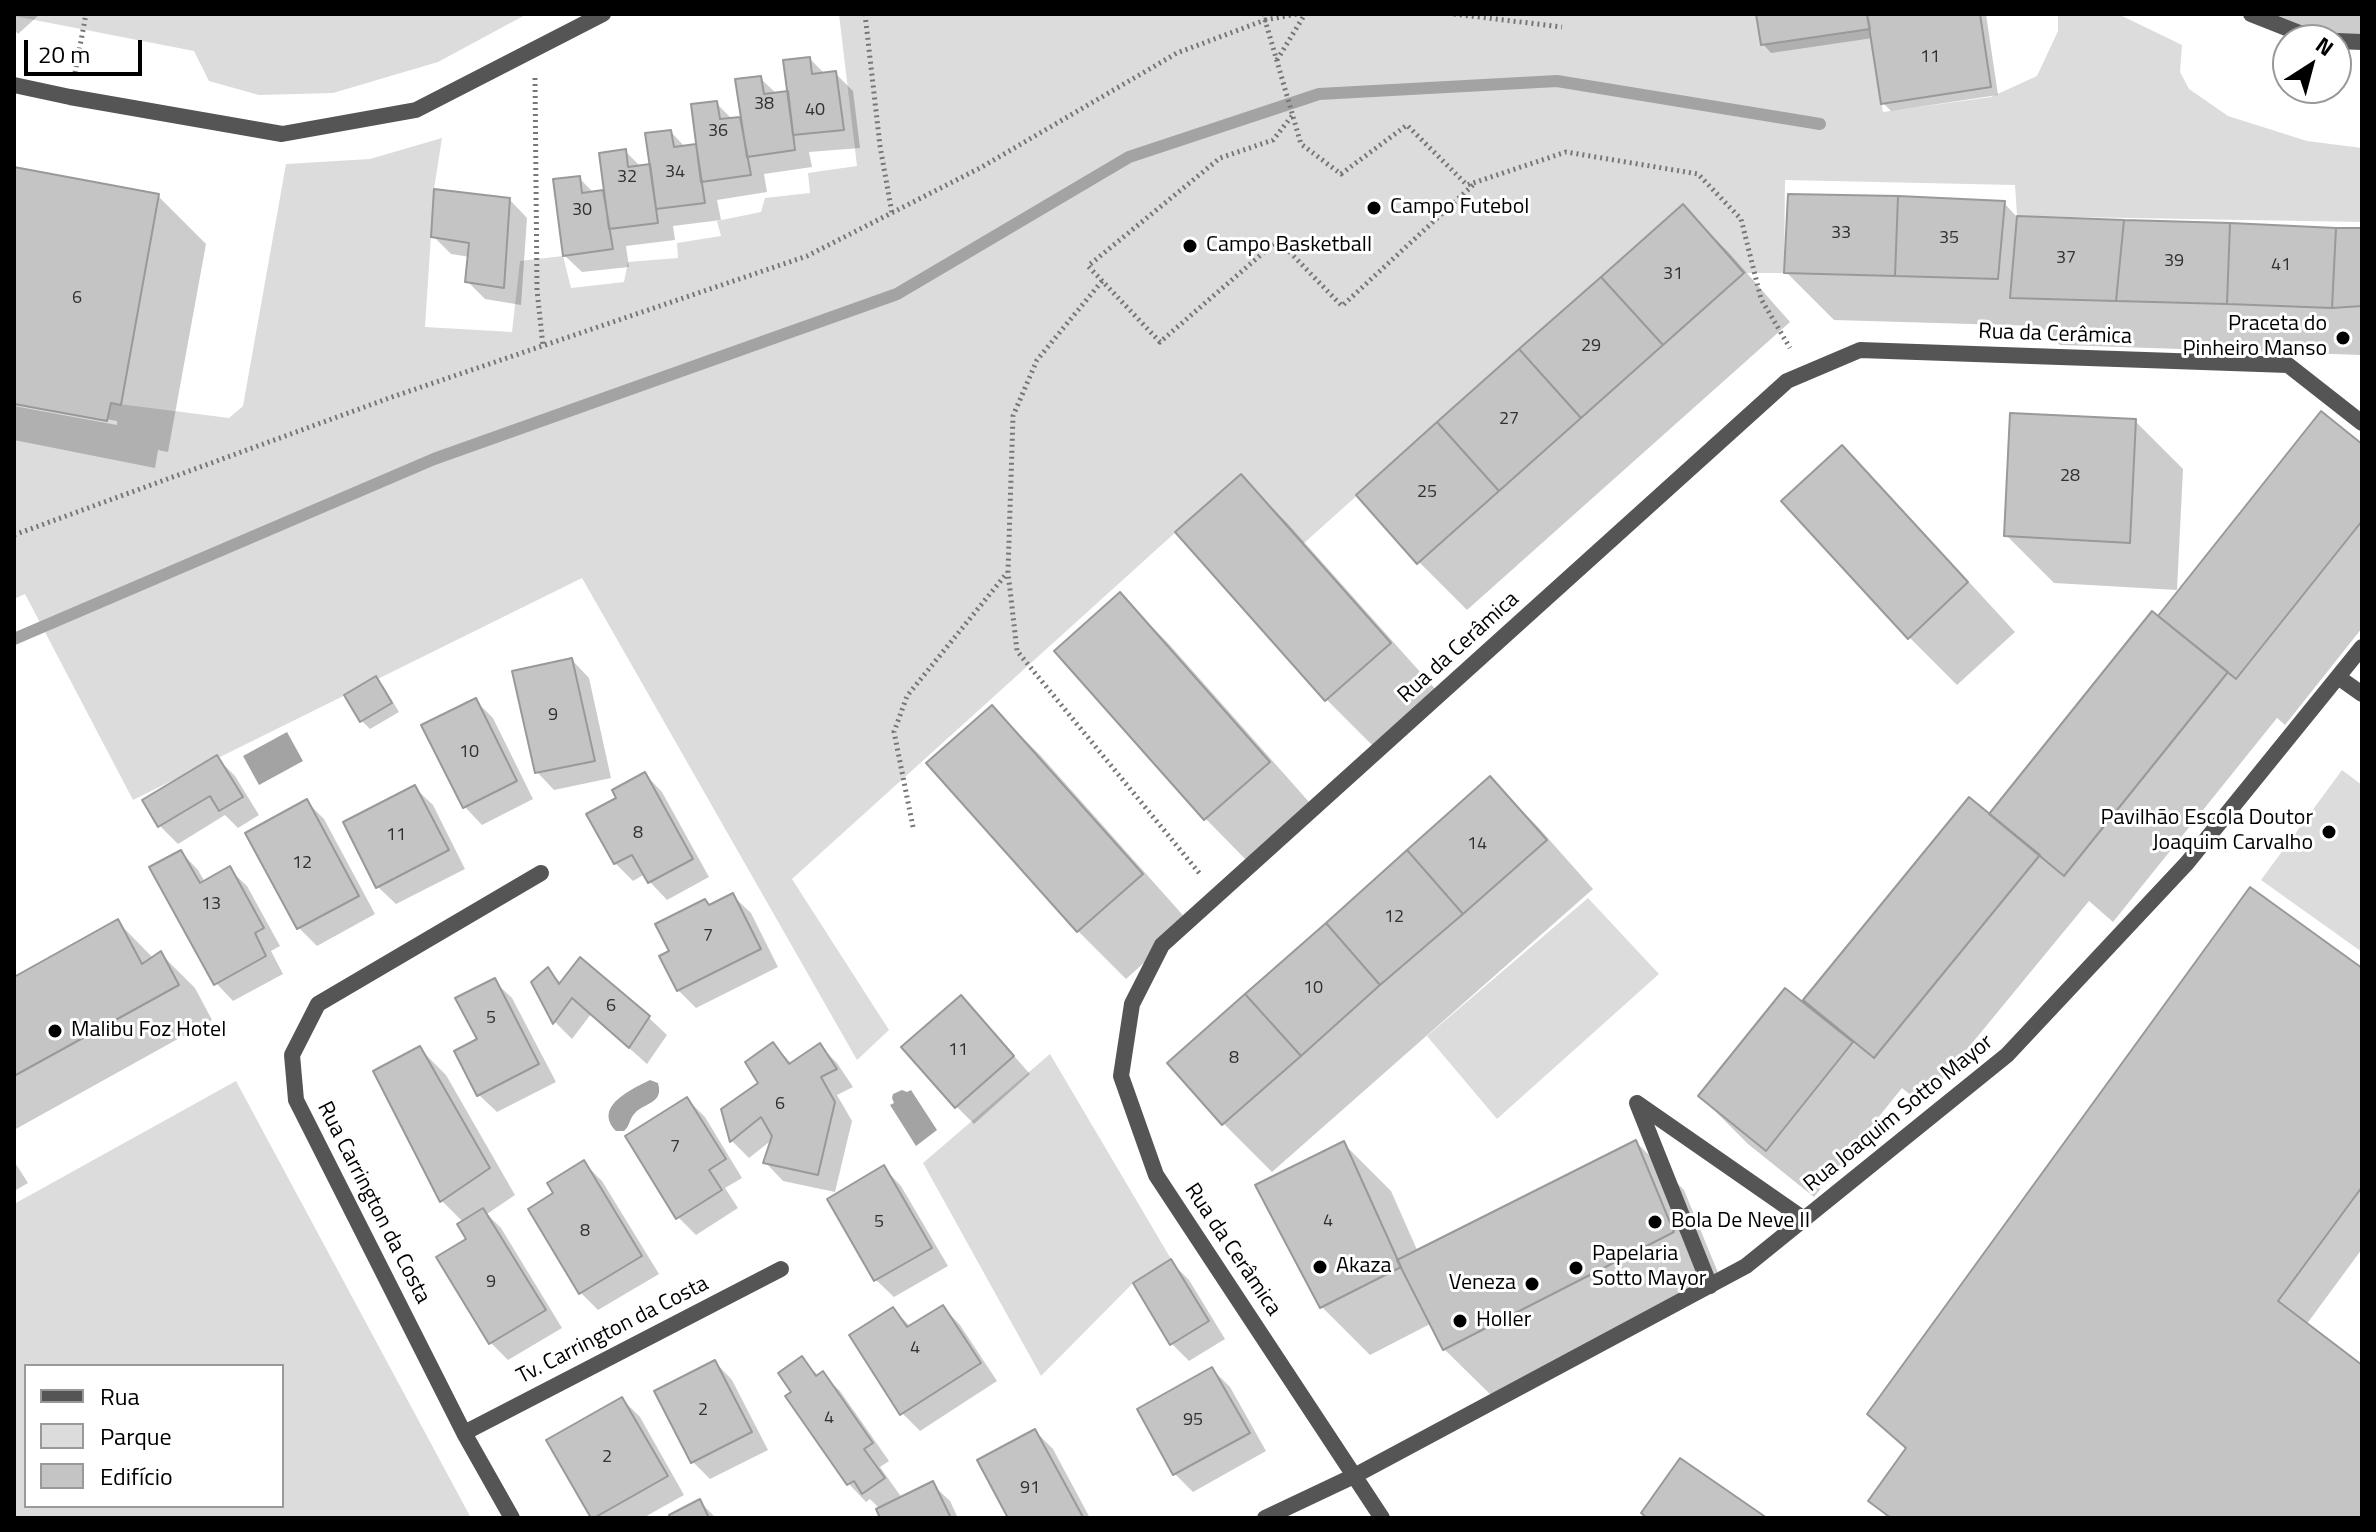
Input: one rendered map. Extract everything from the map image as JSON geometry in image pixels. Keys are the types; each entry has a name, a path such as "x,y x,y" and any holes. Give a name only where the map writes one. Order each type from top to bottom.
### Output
{"street":[{"path":"14,85 282,134 416,110 603,14"},
{"path":"2251,14 2276,24"},
{"name":"Rua da Cerâmica","path":"1382,1518 1156,1175 1121,1076 1132,1004 1162,945 1787,381 1805,373 1860,350 2288,365 2362,423"},
{"name":"Rua Joaquim Sotto Mayor","path":"1265,1518 1356,1475 1746,1266 2007,1055 2187,863 2362,647"},
{"path":"2338,677 2362,694"},
{"name":"Rua Carrington da Costa","path":"512,1518 464,1433 296,1100 292,1055 318,1004 541,873"},
{"path":"1710,1286 1637,1103 1804,1219"},
{"name":"Tv. Carrington da Costa","path":"464,1433 781,1269"}],"path":[{"path":"70,97 86,14"},
{"path":"865,14 880,146 892,213"},
{"path":"14,535 377,403 807,256 980,168 1177,53 1265,17 1297,14"},
{"path":"1277,61 1305,14"},
{"path":"1454,14 1562,27"},
{"path":"1265,17 1301,144 1341,174 1407,125 1467,185 1566,152 1698,174 1741,219 1761,299 1805,373"},
{"path":"535,49 537,290 543,346"},
{"path":"1293,115 1273,140 1220,158 1088,266 1160,342 1278,240 1342,306 1476,182"},
{"path":"1102,281 1037,360 1013,416 1008,572 1017,651 1217,896"},
{"path":"913,827 894,732 907,696 1008,572"}],"green space":[{"path":"14,14 527,14 438,62 333,93 259,95 209,81 194,51"},
{"path":"839,14 1756,14 1761,45 1870,29 1883,112 1991,97 2037,76 2058,31 2058,14 2118,14 2182,45 2180,72 2189,89 2228,116 2307,141 2362,148 2362,222 2017,216 2015,185 1785,180 1784,273 1744,273 1682,204 1303,544 1240,474 792,879 889,1030 857,1060 582,578 133,800 25,594 14,599 14,404 107,421 111,403 229,418 243,406 286,164 370,159 442,138 434,189 425,327 512,332 520,261 563,256 571,288 624,282 628,262 678,258 677,243 721,236 717,221 761,212 765,198 810,193 808,173 857,166"},
{"name":"Pavilhão Escola Doutor Joaquim Carvalho","path":"2342,770 2362,785 2362,952 2261,880"},
{"path":"1588,898 1659,974 1497,1119 1427,1036"},
{"path":"1050,1054 1171,1259 1133,1283 1041,1376 923,1163"},
{"path":"236,1081 471,1518 14,1518 14,1204"}],"shaded area":[{"path":"287,732 303,761 259,785 243,756"},
{"path":"650,1080 658,1083 656,1099 635,1113 624,1131 616,1131 610,1122 611,1107 624,1094"},
{"path":"911,1090 937,1130 916,1146 890,1105 894,1103 893,1094"}],"building":[{"path":"1756,14 1867,14 1870,29 1761,45"},
{"path":"1867,14 1980,14 1991,87 1881,104"},
{"path":"810,57 812,74 836,71 844,130 793,135 783,60"},
{"path":"761,76 764,94 788,91 795,150 747,157 735,79"},
{"path":"717,101 720,119 740,117 751,175 701,182 691,104"},
{"path":"671,130 674,147 696,144 705,203 656,209 645,133"},
{"path":"626,149 628,167 650,164 658,223 609,229 599,153"},
{"path":"14,167 159,194 121,405 111,403 107,421 14,404"},
{"path":"580,176 582,193 603,190 613,249 563,256 553,179"},
{"path":"434,189 510,198 504,288 465,282 469,243 431,237"},
{"path":"1788,194 1898,196 1895,276 1784,273"},
{"path":"1898,196 2005,201 1998,279 1895,276"},
{"path":"1683,204 1744,273 1663,345 1601,277"},
{"path":"2017,216 2124,220 2116,301 2010,298"},
{"path":"2124,220 2230,223 2227,304 2116,301"},
{"path":"2230,223 2336,228 2332,308 2227,304"},
{"path":"2336,228 2362,228 2362,306 2332,308"},
{"path":"1601,277 1663,345 1581,418 1519,349"},
{"path":"1519,349 1581,418 1499,491 1437,422"},
{"path":"2321,411 2362,444 2362,521 2236,679 2158,616"},
{"path":"2010,413 2136,419 2130,543 2004,536"},
{"path":"1437,422 1499,491 1417,564 1356,495"},
{"path":"1842,445 1968,582 1908,639 1781,501"},
{"path":"1241,474 1391,643 1325,701 1175,532"},
{"path":"1120,592 1270,762 1204,820 1054,651"},
{"path":"2152,611 2228,672 2064,876 1989,814"},
{"path":"572,658 595,761 535,773 512,671"},
{"path":"376,676 392,703 360,722 344,695"},
{"path":"476,698 517,781 463,808 421,725"},
{"path":"992,705 1143,874 1077,932 926,763"},
{"path":"217,755 243,797 219,811 210,796 158,827 142,800"},
{"path":"645,772 693,859 648,883 632,855 614,864 586,814 616,798 612,790"},
{"path":"1490,776 1547,840 1463,914 1407,850"},
{"path":"415,785 449,850 376,888 343,822"},
{"path":"1969,797 2040,855 1874,1058 1803,1000"},
{"path":"307,799 359,896 297,929 245,833"},
{"path":"181,850 200,883 230,866 264,928 255,933 266,956 214,985 149,867"},
{"path":"1407,850 1463,914 1380,985 1326,923"},
{"path":"2250,887 2362,968 2362,1187 2278,1301 2362,1365 2362,1518 1891,1518 1868,1501 1906,1448 1867,1414"},
{"path":"733,893 761,949 677,991 659,956 669,951 655,924 705,899 709,905"},
{"name":"Malibu Foz Hotel","path":"118,919 142,964 161,951 179,985 14,1076 14,977"},
{"path":"1326,923 1380,985 1301,1056 1245,994"},
{"path":"580,957 650,1016 629,1048 572,998 553,1024 531,982 548,967 559,984"},
{"path":"495,978 539,1064 477,1096 454,1051 477,1039 455,998"},
{"path":"1785,988 1853,1042 1766,1151 1698,1096"},
{"path":"1245,994 1301,1056 1222,1125 1167,1063"},
{"path":"961,995 1014,1056 955,1108 901,1047"},
{"path":"773,1042 789,1064 820,1043 837,1069 821,1077 835,1102 818,1175 763,1163 772,1136 761,1117 730,1142 721,1109 758,1083 745,1062"},
{"path":"420,1046 490,1168 440,1202 373,1071"},
{"path":"687,1097 726,1159 709,1170 722,1190 676,1219 625,1136"},
{"path":"1636,1140 1674,1232 1443,1350 1397,1260"},
{"path":"1344,1141 1401,1267 1320,1308 1255,1185"},
{"path":"584,1160 642,1256 579,1294 528,1209 553,1193 547,1183"},
{"path":"884,1165 932,1248 874,1281 827,1199"},
{"path":"483,1208 546,1310 489,1344 436,1257 466,1239 457,1224"},
{"path":"1171,1259 1209,1321 1170,1345 1133,1283"},
{"path":"943,1305 981,1363 900,1415 849,1335 893,1307 907,1327"},
{"path":"802,1356 816,1376 823,1371 873,1443 864,1449 885,1478 862,1494 854,1481 847,1485 785,1396 791,1392 778,1373"},
{"path":"715,1360 752,1432 691,1463 654,1391"},
{"path":"1212,1367 1250,1433 1173,1475 1137,1409"},
{"path":"622,1397 668,1476 591,1518 546,1440"},
{"path":"1035,1429 1083,1517 1008,1518 977,1460"},
{"path":"1680,1458 1767,1518 1647,1518 1641,1513"},
{"path":"933,1481 951,1518 880,1518 876,1509"},
{"path":"700,1499 709,1518 670,1518 669,1515"}],"waterway":[{"path":"14,639 434,459 897,294 1129,157 1319,94 1557,81 1820,124"}],"place":[{"name":"Campo Futebol","path":"1374,208"},
{"name":"Campo Basketball","path":"1190,246"},
{"name":"Praceta do Pinheiro Manso","path":"2343,338"},
{"name":"Pavilhão Escola Doutor Joaquim Carvalho","path":"2329,832"},
{"name":"Malibu Foz Hotel","path":"55,1031"},
{"name":"Bola De Neve II","path":"1655,1222"},
{"name":"Akaza","path":"1320,1267"},
{"name":"Papelaria Sotto Mayor","path":"1576,1268"},
{"name":"Veneza","path":"1532,1284"},
{"name":"Holler","path":"1460,1321"}]}
